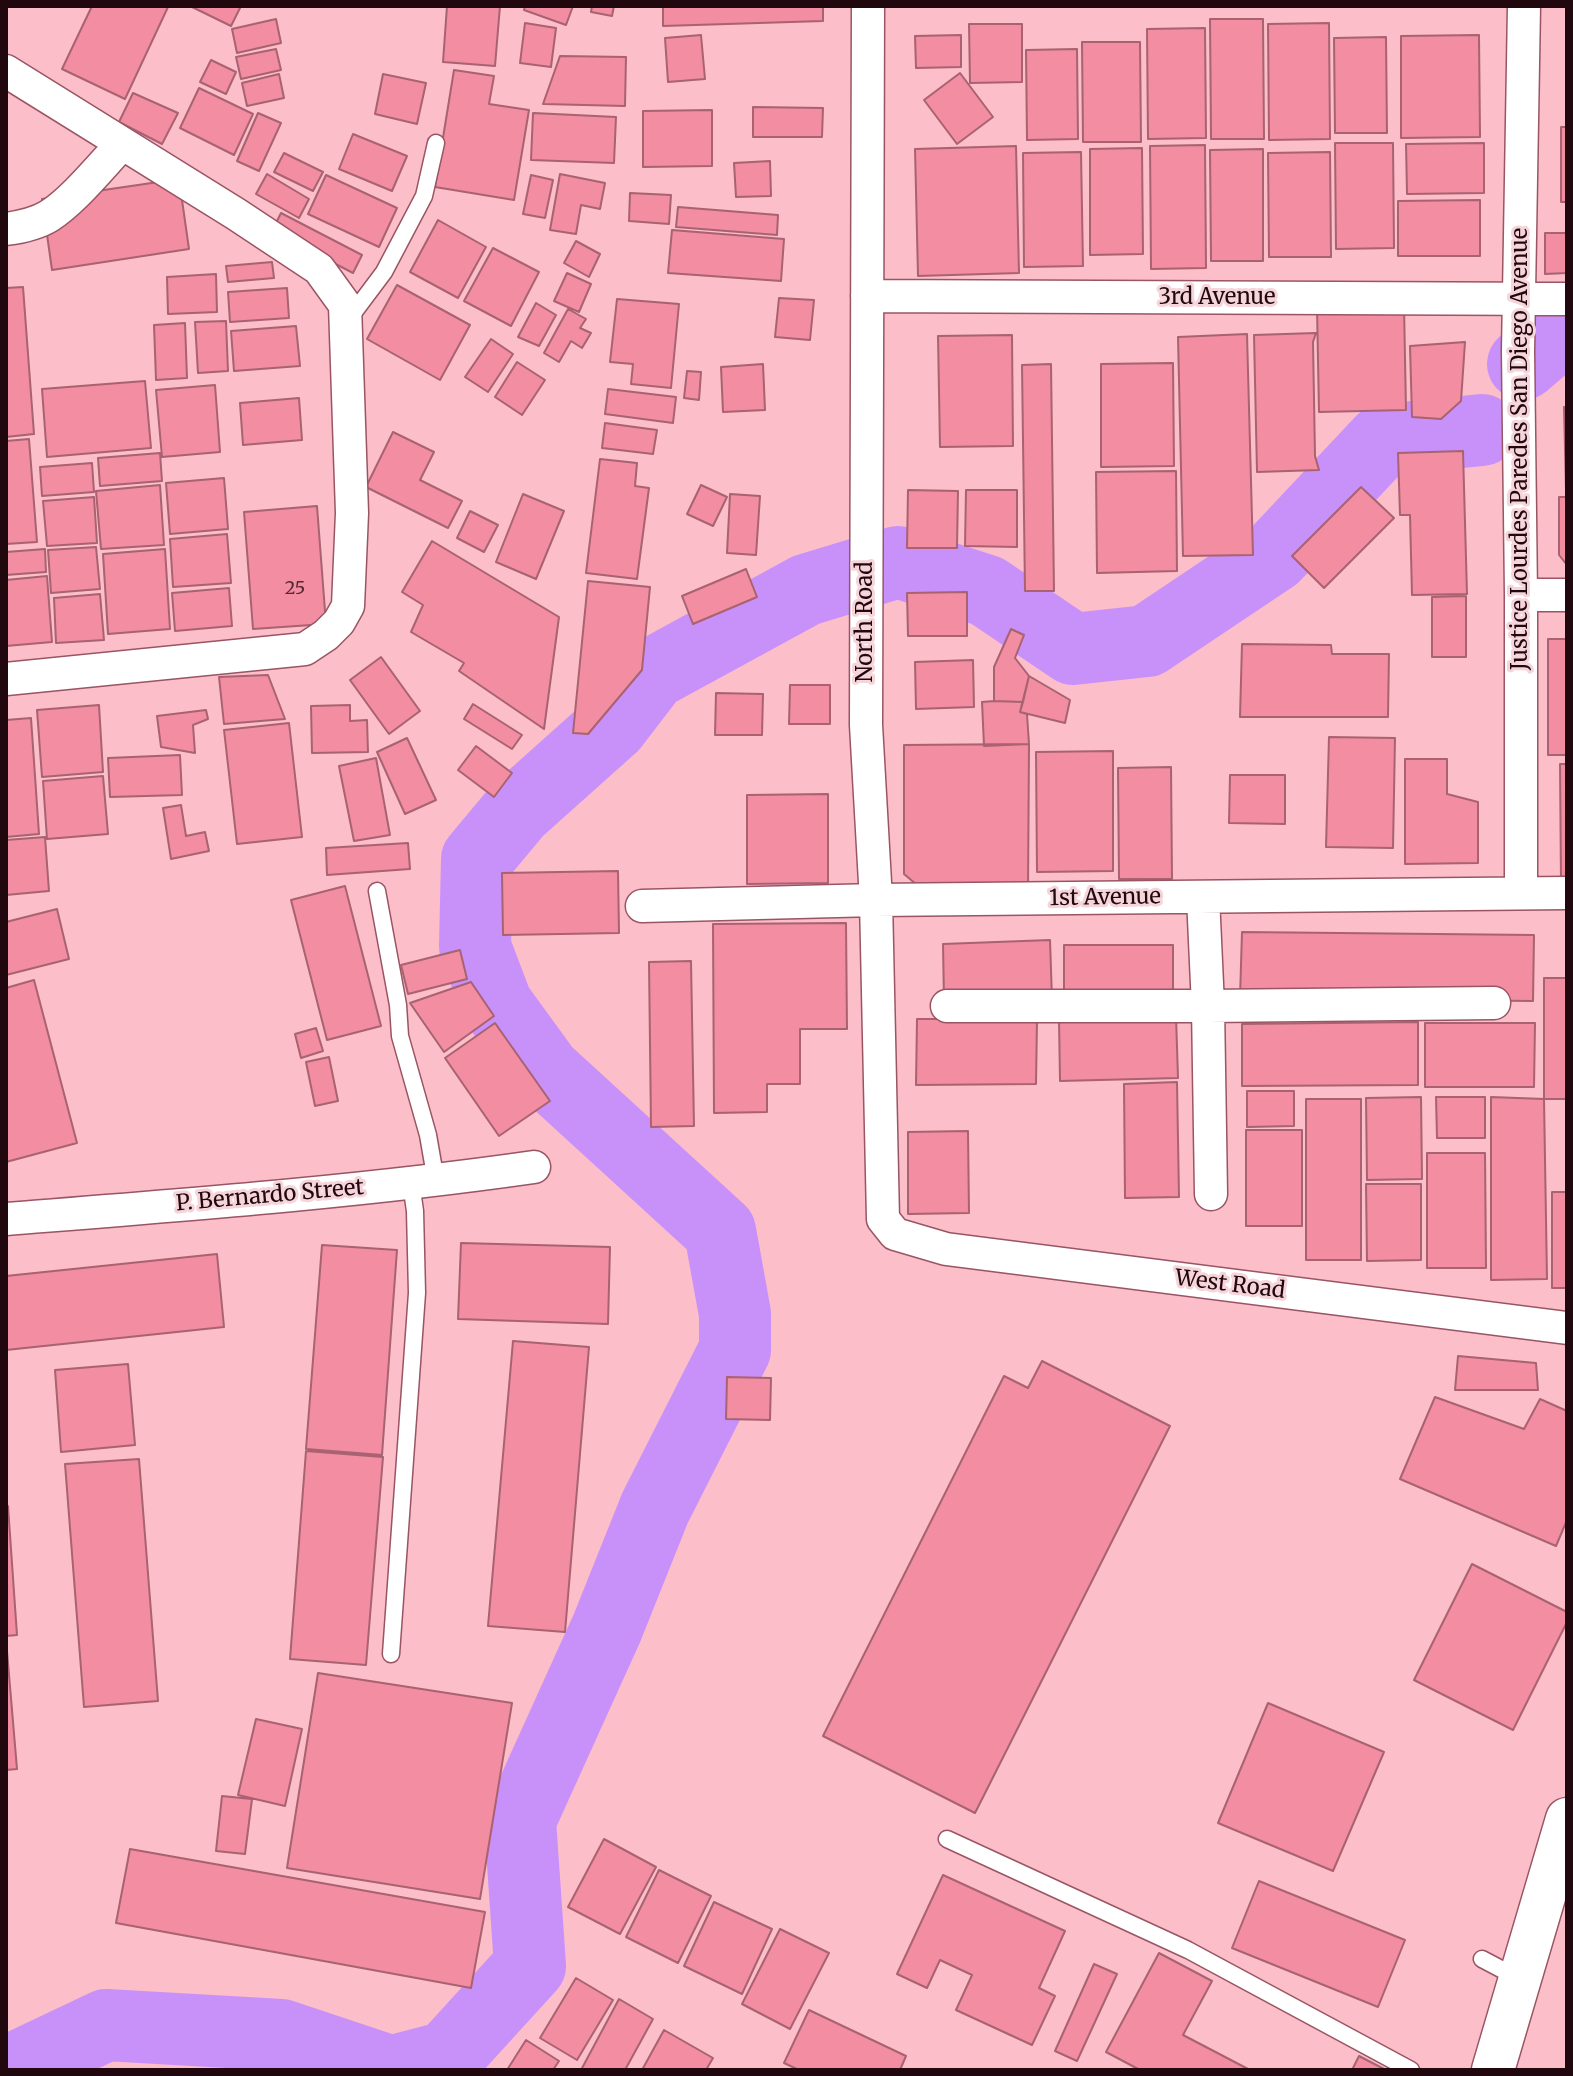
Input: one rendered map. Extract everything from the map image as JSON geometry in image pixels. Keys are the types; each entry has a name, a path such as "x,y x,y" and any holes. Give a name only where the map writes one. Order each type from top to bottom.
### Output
{"street":[{"name":"North Road","path":"868,6 866,725 876,900 881,1199 883,1219 895,1234"},
{"name":"Justice Lourdes Paredes San Diego Avenue","path":"1521,893 1518,351 1524,6"},
{"path":"6,71 319,269 345,305 352,513 348,606 339,622 305,649 6,679"},
{"path":"6,229 35,222 61,207 122,144"},
{"name":"3rd Avenue","path":"867,296 1567,299"},
{"path":"1521,595 1567,595"},
{"name":"1st Avenue","path":"642,906 876,900 1567,893"},
{"path":"1203,897 1211,1194"},
{"path":"947,1006 1494,1003"},
{"name":"P. Bernardo Street","path":"6,1219 424,1182 534,1167"},
{"name":"West Road","path":"895,1234 946,1249 1567,1328"},
{"path":"1493,2070 1567,1819"}],"lane":[{"path":"345,324 384,272 424,196 436,143"},
{"path":"377,891 398,1005 400,1036 428,1135 424,1182 415,1211 417,1293 391,1654"},
{"path":"947,1839 1188,1950 1411,2070"},
{"path":"1482,1959 1521,1979"}],"building":[{"path":"92,6 168,7 125,99 62,69"},
{"path":"190,6 241,6 231,26"},
{"path":"447,6 500,6 495,66 443,62"},
{"path":"525,6 573,6 566,25 524,10"},
{"path":"592,6 614,6 612,16 591,12"},
{"path":"663,6 823,6 823,21 663,26"},
{"path":"276,19 281,43 237,53 232,29"},
{"path":"1210,19 1263,19 1264,139 1211,139"},
{"path":"525,23 556,28 551,67 520,63"},
{"path":"1329,23 1330,139 1269,140 1268,24"},
{"path":"969,24 1022,24 1022,82 970,83"},
{"path":"1205,28 1206,138 1148,139 1147,29"},
{"path":"701,35 705,79 668,82 665,38"},
{"path":"961,35 961,67 916,68 915,36"},
{"path":"1479,35 1480,137 1401,138 1401,36"},
{"path":"1386,37 1387,133 1335,133 1334,38"},
{"path":"1082,42 1140,42 1141,142 1083,142"},
{"path":"276,49 281,70 241,79 236,57"},
{"path":"1077,49 1078,139 1027,140 1026,50"},
{"path":"560,56 626,57 625,106 543,104"},
{"path":"211,60 236,72 226,94 200,82"},
{"path":"454,70 494,76 489,104 529,110 514,200 435,187"},
{"path":"960,73 993,117 957,144 924,100"},
{"path":"279,74 284,98 247,106 242,83"},
{"path":"383,74 426,83 417,124 375,114"},
{"path":"199,88 253,114 234,155 180,128"},
{"path":"133,93 178,113 162,144 119,122"},
{"path":"753,107 823,108 822,137 753,137"},
{"path":"712,110 712,166 643,167 643,111"},
{"path":"258,113 281,123 259,171 237,161"},
{"path":"533,113 616,117 614,163 531,160"},
{"path":"1561,127 1567,127 1567,202 1561,202"},
{"path":"353,134 407,156 392,191 339,169"},
{"path":"1335,143 1393,143 1394,248 1336,249"},
{"path":"1484,143 1484,193 1407,194 1406,144"},
{"path":"1205,145 1206,268 1151,269 1150,146"},
{"path":"1016,146 1019,273 918,276 915,149"},
{"path":"1142,148 1143,254 1090,255 1090,149"},
{"path":"1263,149 1263,261 1211,261 1210,150"},
{"path":"1081,152 1083,266 1024,267 1023,153"},
{"path":"1330,152 1331,257 1269,257 1268,153"},
{"path":"284,153 323,172 313,191 274,172"},
{"path":"770,161 771,196 736,197 734,163"},
{"path":"267,174 309,199 299,218 256,194"},
{"path":"560,174 605,183 600,209 581,205 576,234 550,230"},
{"path":"326,175 397,208 379,247 308,214"},
{"path":"531,175 553,180 545,218 523,214"},
{"path":"179,179 189,249 52,270 42,199"},
{"path":"630,193 671,195 669,224 629,221"},
{"path":"1480,200 1480,256 1398,256 1398,201"},
{"path":"678,207 778,215 777,235 676,227"},
{"path":"281,213 362,255 353,273 272,231"},
{"path":"438,220 486,247 458,298 410,272"},
{"path":"672,230 784,239 781,281 668,273"},
{"path":"1545,233 1567,233 1567,273 1545,274"},
{"path":"576,241 600,254 589,277 564,263"},
{"path":"493,248 539,272 511,326 464,301"},
{"path":"272,262 274,278 228,282 226,266"},
{"path":"567,273 591,284 579,312 554,301"},
{"path":"216,274 217,312 168,314 167,277"},
{"path":"397,285 470,325 440,380 367,339"},
{"path":"23,287 34,434 6,437 6,288"},
{"path":"287,288 289,318 230,322 228,292"},
{"path":"779,298 814,300 810,340 775,337"},
{"path":"617,299 679,304 671,388 631,384 633,364 610,362"},
{"path":"536,303 556,315 539,346 518,337"},
{"path":"1404,306 1406,410 1319,412 1317,308"},
{"path":"568,309 586,319 580,328 591,333 582,348 571,341 559,362 544,353"},
{"path":"226,321 228,371 198,373 195,322"},
{"path":"185,323 187,378 156,380 154,325"},
{"path":"296,326 300,366 234,371 231,331"},
{"path":"1316,333 1313,342 1315,456 1319,470 1257,472 1254,335"},
{"path":"1247,334 1253,555 1183,556 1178,337"},
{"path":"1012,335 1013,446 940,447 938,336"},
{"path":"491,339 513,354 488,392 465,377"},
{"path":"1465,342 1461,401 1441,419 1412,417 1410,346"},
{"path":"517,362 545,380 522,415 495,397"},
{"path":"1173,363 1174,466 1101,467 1101,364"},
{"path":"763,364 765,410 723,412 721,367"},
{"path":"1051,364 1054,591 1025,591 1022,365"},
{"path":"687,371 701,372 699,400 684,398"},
{"path":"145,381 151,448 47,457 42,389"},
{"path":"215,385 220,452 162,457 156,390"},
{"path":"608,389 676,397 673,423 605,414"},
{"path":"299,398 302,440 243,445 240,403"},
{"path":"1564,407 1567,407 1566,491"},
{"path":"605,423 657,430 653,454 602,448"},
{"path":"393,432 434,452 420,480 462,501 448,528 366,487"},
{"path":"29,439 37,542 6,544 6,441"},
{"path":"1463,451 1467,594 1412,595 1410,515 1400,515 1398,453"},
{"path":"160,453 162,481 100,486 98,458"},
{"path":"600,459 637,463 635,486 649,488 637,579 586,573"},
{"path":"92,463 94,492 42,496 40,467"},
{"path":"1176,471 1177,571 1097,573 1096,472"},
{"path":"224,478 228,529 170,534 166,483"},
{"path":"160,485 164,545 101,549 96,491"},
{"path":"701,485 727,497 713,526 687,514"},
{"path":"1361,487 1394,518 1324,588 1292,556"},
{"path":"908,490 958,491 957,548 907,548"},
{"path":"966,490 1017,490 1017,547 965,546"},
{"path":"523,494 564,511 536,579 496,562"},
{"path":"730,494 760,496 756,555 727,553"},
{"path":"94,497 97,543 47,546 43,501"},
{"path":"1559,497 1567,497 1567,565 1559,555"},
{"path":"317,506 326,624 253,629 244,512"},
{"path":"470,511 498,525 484,552 457,538"},
{"path":"227,534 231,583 173,587 170,539"},
{"path":"432,541 559,617 544,729 459,671 464,663 411,632 423,605 402,592"},
{"path":"96,547 100,589 51,593 48,550"},
{"path":"45,549 46,572 6,575 6,552"},
{"path":"165,549 170,629 108,634 103,554"},
{"path":"746,569 757,597 693,624 682,596"},
{"path":"47,576 52,642 6,646 6,580"},
{"path":"588,581 650,587 642,670 588,734 573,733"},
{"path":"229,588 232,626 175,631 172,593"},
{"path":"967,592 967,636 908,636 907,593"},
{"path":"100,594 104,640 56,643 54,598"},
{"path":"1466,596 1466,657 1432,657 1432,597"},
{"path":"1011,629 1024,635 1015,658 1029,676 1023,702 994,701 994,667"},
{"path":"1548,639 1567,639 1567,755 1548,755"},
{"path":"1242,644 1331,645 1332,654 1389,654 1388,717 1240,717"},
{"path":"381,657 420,711 389,734 350,680"},
{"path":"973,660 974,707 916,709 915,662"},
{"path":"268,675 285,719 224,724 219,677"},
{"path":"1029,676 1070,700 1065,723 1020,712"},
{"path":"790,685 830,685 830,724 789,724"},
{"path":"716,693 763,694 762,735 715,735"},
{"path":"982,702 1023,702 1020,712 1027,714 1029,744 984,746"},
{"path":"473,704 522,735 512,749 464,719"},
{"path":"99,705 103,772 42,777 37,710"},
{"path":"350,705 350,721 367,720 368,752 312,753 311,706"},
{"path":"206,710 208,719 193,725 195,753 161,747 157,716"},
{"path":"31,718 39,834 6,837 6,720"},
{"path":"289,723 302,837 237,844 224,730"},
{"path":"1329,737 1395,738 1393,848 1326,847"},
{"path":"407,738 436,800 405,814 377,752"},
{"path":"1029,744 1028,890 923,890 904,874 904,745"},
{"path":"476,746 512,773 494,797 458,770"},
{"path":"1113,751 1113,871 1037,872 1036,752"},
{"path":"180,755 182,795 110,797 108,758"},
{"path":"376,758 390,835 354,841 339,766"},
{"path":"1405,759 1447,759 1447,794 1478,802 1478,863 1405,864"},
{"path":"1560,764 1567,764 1567,882 1561,882"},
{"path":"1171,767 1172,879 1119,879 1118,768"},
{"path":"1230,775 1285,775 1285,824 1229,823"},
{"path":"103,776 108,834 47,839 43,781"},
{"path":"828,794 828,883 747,884 747,795"},
{"path":"181,805 186,836 205,832 209,851 171,859 163,808"},
{"path":"45,837 49,891 6,895 6,840"},
{"path":"408,843 410,869 327,875 326,848"},
{"path":"618,871 619,933 503,935 502,873"},
{"path":"345,886 381,1026 327,1040 291,900"},
{"path":"57,909 69,959 6,975 6,922"},
{"path":"846,923 847,1029 800,1029 800,1084 767,1084 767,1112 714,1113 713,924"},
{"path":"1242,932 1534,935 1533,1001 1240,998"},
{"path":"1050,940 1052,999 944,1001 943,944"},
{"path":"1064,945 1173,945 1173,1000 1064,1000"},
{"path":"460,950 467,979 408,994 401,965"},
{"path":"691,961 694,1126 651,1127 649,962"},
{"path":"1544,978 1567,978 1567,1099 1544,1099"},
{"path":"34,980 77,1143 6,1162 6,988"},
{"path":"471,982 494,1016 444,1052 410,1003"},
{"path":"1176,1016 1178,1078 1060,1081 1059,1019"},
{"path":"917,1019 1037,1019 1036,1084 916,1085"},
{"path":"1418,1022 1418,1085 1242,1086 1242,1024"},
{"path":"495,1023 550,1101 499,1136 445,1058"},
{"path":"1425,1023 1535,1023 1534,1087 1425,1087"},
{"path":"316,1028 323,1051 301,1058 295,1034"},
{"path":"329,1057 338,1101 315,1106 306,1062"},
{"path":"1177,1082 1179,1197 1125,1198 1124,1084"},
{"path":"1247,1091 1294,1091 1294,1126 1247,1127"},
{"path":"1421,1097 1422,1179 1367,1180 1366,1098"},
{"path":"1436,1097 1485,1097 1485,1138 1437,1138"},
{"path":"1491,1097 1544,1099 1547,1279 1491,1280"},
{"path":"1306,1099 1361,1099 1361,1260 1306,1260"},
{"path":"1246,1130 1302,1130 1302,1226 1246,1226"},
{"path":"968,1131 969,1213 908,1214 908,1132"},
{"path":"1427,1153 1485,1153 1486,1268 1427,1268"},
{"path":"1366,1184 1421,1184 1421,1260 1367,1261"},
{"path":"1552,1192 1567,1192 1567,1288 1552,1288"},
{"path":"461,1243 610,1247 608,1324 458,1319"},
{"path":"322,1245 397,1250 382,1455 306,1449"},
{"path":"217,1254 224,1327 6,1350 6,1276"},
{"path":"513,1341 589,1347 565,1632 488,1626"},
{"path":"1458,1356 1536,1363 1538,1390 1455,1390"},
{"path":"1042,1361 1170,1426 975,1813 823,1736 1004,1376 1028,1388"},
{"path":"128,1364 135,1445 61,1452 55,1370"},
{"path":"727,1377 771,1378 770,1420 726,1419"},
{"path":"1435,1397 1524,1429 1540,1399 1567,1411 1567,1520 1556,1546 1400,1479"},
{"path":"306,1451 383,1457 366,1665 290,1659"},
{"path":"139,1459 158,1701 84,1707 65,1464"},
{"path":"6,1506 17,1635 6,1636"},
{"path":"1472,1564 1567,1612 1567,1622 1513,1730 1414,1680"},
{"path":"6,1639 17,1769 6,1770"},
{"path":"318,1673 512,1703 480,1899 287,1868"},
{"path":"1268,1703 1384,1752 1333,1871 1218,1823"},
{"path":"256,1719 302,1729 285,1806 238,1795"},
{"path":"222,1796 252,1799 245,1854 216,1851"},
{"path":"604,1839 656,1867 620,1934 568,1907"},
{"path":"130,1849 485,1912 471,1988 116,1923"},
{"path":"659,1870 711,1896 678,1963 626,1937"},
{"path":"943,1875 1065,1931 1039,1988 1055,1996 1032,2045 956,2010 972,1975 940,1960 927,1988 897,1974"},
{"path":"1259,1881 1405,1940 1378,2007 1232,1948"},
{"path":"714,1902 772,1929 742,1994 684,1966"},
{"path":"780,1929 829,1953 790,2029 742,2004"},
{"path":"1159,1953 1212,1981 1183,2035 1250,2070 1140,2070 1106,2052"},
{"path":"1094,1964 1117,1974 1077,2061 1055,2051"},
{"path":"576,1978 613,2000 577,2060 540,2038"},
{"path":"619,1999 653,2019 625,2070 581,2070"},
{"path":"809,2010 906,2056 900,2070 799,2070 784,2063"},
{"path":"664,2030 713,2058 706,2070 642,2070"},
{"path":"526,2040 559,2061 553,2070 507,2070"},
{"path":"1359,2056 1386,2070 1352,2070"}],"waterway":[{"path":"1523,364 1567,326"},
{"path":"397,2070 447,2057 530,1966 520,1820 607,1628 655,1508 735,1350 735,1314 720,1231 545,1071 497,1005 475,947 477,859 517,811 612,726 652,674 806,590 898,562 987,591 1073,649 1147,641 1274,556 1383,440 1482,430"},
{"path":"11,2070 106,2025 281,2035 386,2070"}]}
